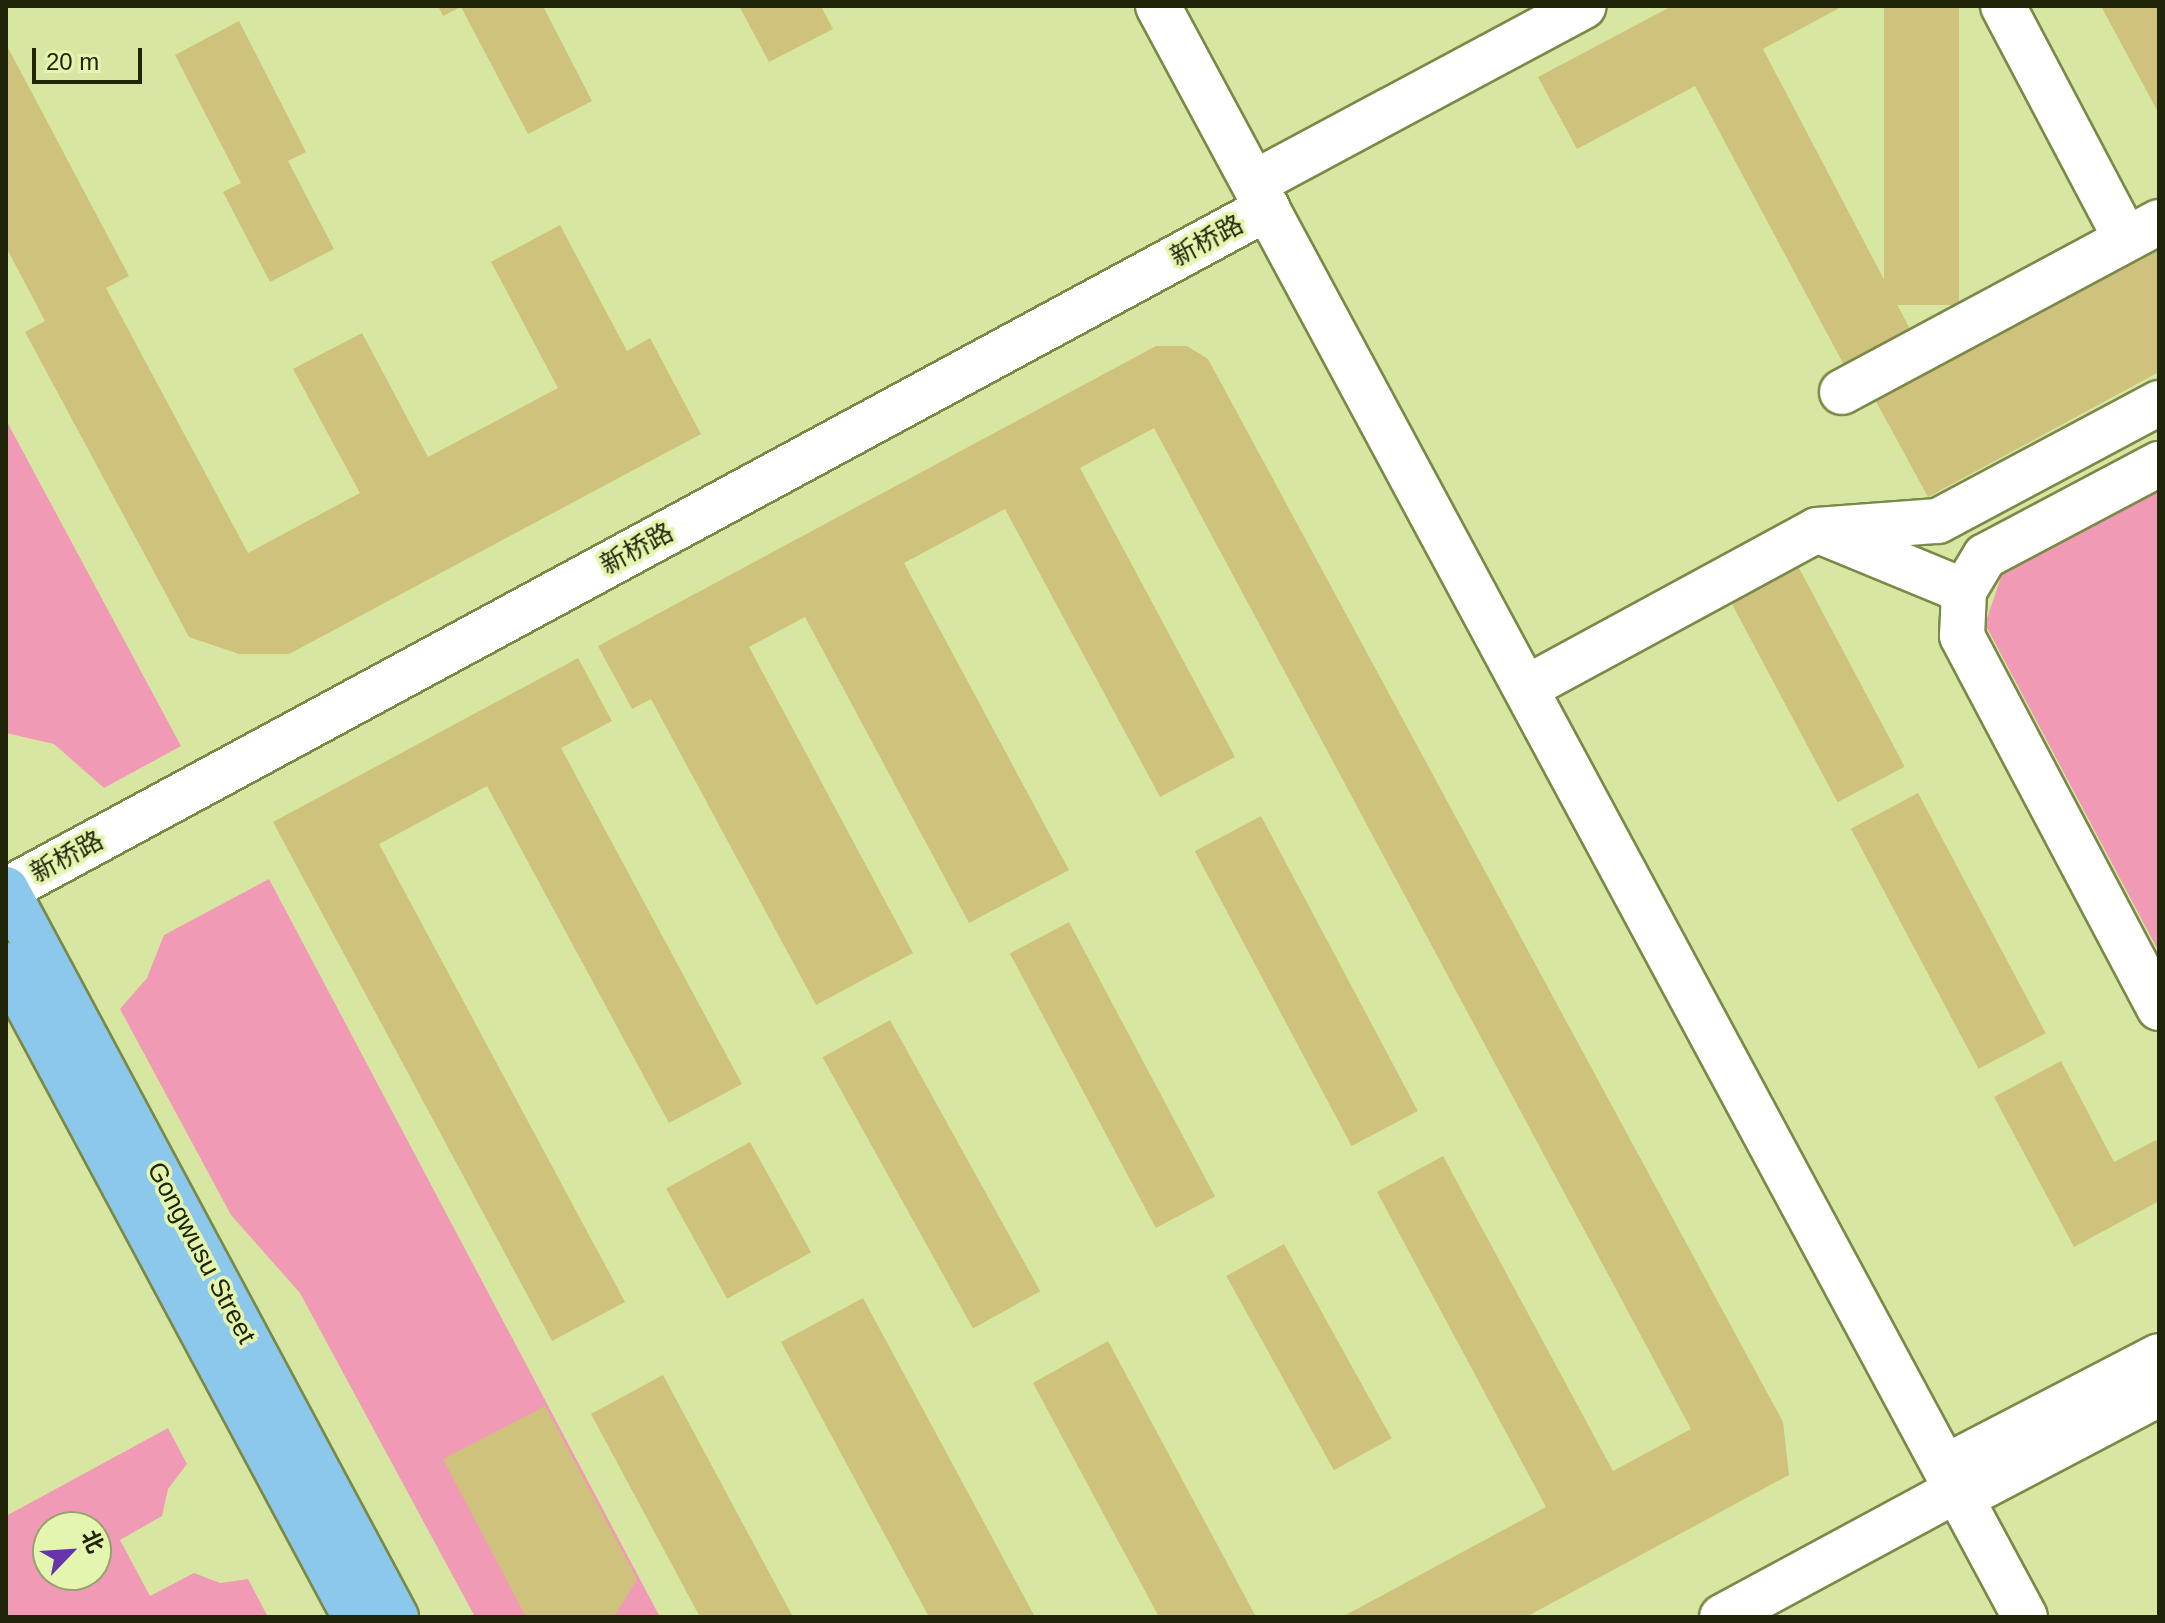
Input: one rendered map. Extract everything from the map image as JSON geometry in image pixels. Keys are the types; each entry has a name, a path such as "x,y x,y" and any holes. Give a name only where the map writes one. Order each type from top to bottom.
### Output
{"main road":[{"name":"Gongwusu Street","path":"6,889 396,1617"},
{"name":"Gongwusu Street","path":"6,965 355,1617"}],"street":[{"path":"1158,6 2025,1617"},
{"name":"新桥路","path":"6,889 1261,196 1584,6"},
{"path":"1842,392 2143,230 2003,6"},
{"path":"1526,688 1817,530 1938,521 2159,403"},
{"path":"2159,464 1985,556 1964,591 1962,636 2159,1008"},
{"path":"1817,530 1964,591"},
{"path":"1722,1617 1955,1485 2159,1356"},
{"path":"1955,1485 2159,1394"}],"shaded area":[{"path":"6,420 181,746 104,788 54,744 6,733"},
{"path":"2159,490 2159,952 1985,624 2002,574"},
{"path":"269,879 660,1617 475,1617 300,1293 231,1215 120,1009 147,978 164,935"},
{"path":"168,1428 187,1464 168,1489 162,1516 120,1540 150,1596 194,1573 220,1583 248,1579 268,1617 6,1617 6,1516"}],"building":[{"path":"438,6 543,6 592,101 528,134 461,7 443,16"},
{"path":"739,6 821,6 833,29 769,62"},
{"path":"1672,6 1843,6 1763,49 1911,331 1845,367 1695,86 1577,149 1538,77"},
{"path":"1884,6 1959,6 1959,305 1884,305"},
{"path":"2101,6 2159,6 2159,114"},
{"path":"239,21 306,152 288,161 334,249 270,282 223,192 241,183 175,55"},
{"path":"6,44 129,276 106,288 248,553 360,493 293,369 362,333 428,457 558,388 491,262 560,225 627,351 650,338 701,434 289,654 239,654 189,637 25,332 45,321 6,247"},
{"path":"2159,241 2159,372 1928,497 1873,396"},
{"path":"1156,346 1187,346 1208,359 1783,1422 1789,1475 1526,1617 1342,1617 1546,1507 1377,1192 1443,1156 1613,1471 1691,1429 1154,428 1080,468 1235,757 1160,797 1005,509 904,563 1069,870 969,923 805,617 749,647 913,953 816,1005 651,699 632,709 598,646"},
{"path":"1799,568 1905,767 1838,802 1732,604"},
{"path":"578,658 612,721 561,748 742,1084 669,1123 487,786 379,844 625,1302 552,1341 273,822"},
{"path":"1918,793 2046,1033 1979,1069 1851,829"},
{"path":"1261,816 1418,1111 1352,1146 1195,851"},
{"path":"1069,922 1215,1197 1156,1228 1010,953"},
{"path":"890,1020 1040,1291 973,1328 823,1057"},
{"path":"2061,1061 2114,1162 2156,1140 2159,1145 2159,1201 2074,1247 1994,1097"},
{"path":"750,1142 811,1252 727,1299 666,1189"},
{"path":"1284,1244 1392,1438 1334,1470 1226,1276"},
{"path":"863,1298 1035,1617 929,1617 781,1342"},
{"path":"1108,1341 1256,1617 1159,1617 1033,1383"},
{"path":"663,1375 793,1617 700,1617 591,1414"},
{"path":"545,1406 637,1579 614,1617 526,1617 443,1459"}]}
